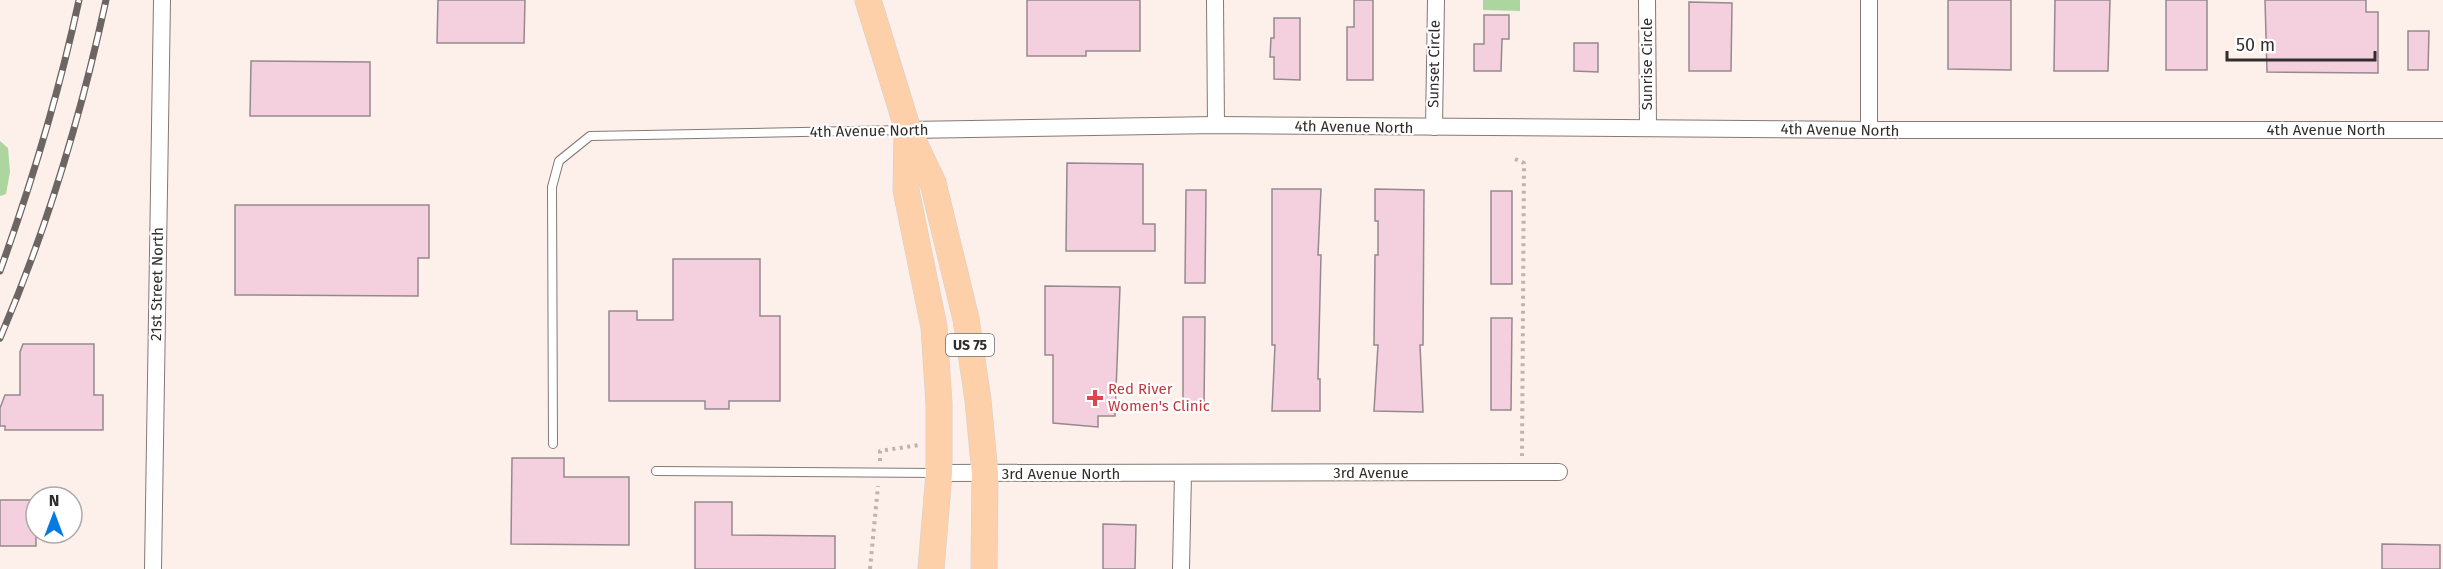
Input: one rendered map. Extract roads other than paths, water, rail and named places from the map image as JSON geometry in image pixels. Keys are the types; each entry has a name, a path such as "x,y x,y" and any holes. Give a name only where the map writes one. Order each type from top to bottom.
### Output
{"main road":[{"name":"US 75","path":"868,0 908,130 933,183 966,319 978,400 985,474 984,569"},
{"name":"US 75","path":"908,130 906,190 934,327 939,474 931,569"}],"street":[{"name":"21st Street North","path":"153,569 162,0"},
{"path":"1215,0 1216,125"},
{"name":"Sunset Circle","path":"1434,127 1436,0"},
{"name":"Sunrise Circle","path":"1647,0 1648,127"},
{"path":"1869,0 1869,130"},
{"name":"4th Avenue North","path":"908,130 1216,125 1869,130 2443,130"},
{"name":"3rd Avenue","path":"1183,474 1559,472"},
{"name":"3rd Avenue North","path":"939,474 1183,474"},
{"path":"1181,569 1183,474"}],"lane":[{"name":"4th Avenue North","path":"554,444 550,230 552,187 559,161 590,136 908,130"},
{"path":"656,471 939,474"}],"railway":[{"path":"0,271 44,137 79,0"},
{"path":"0,338 48,214 86,86 106,0"}],"place":[{"name":"Red River Women's Clinic","path":"1095,398"}]}
